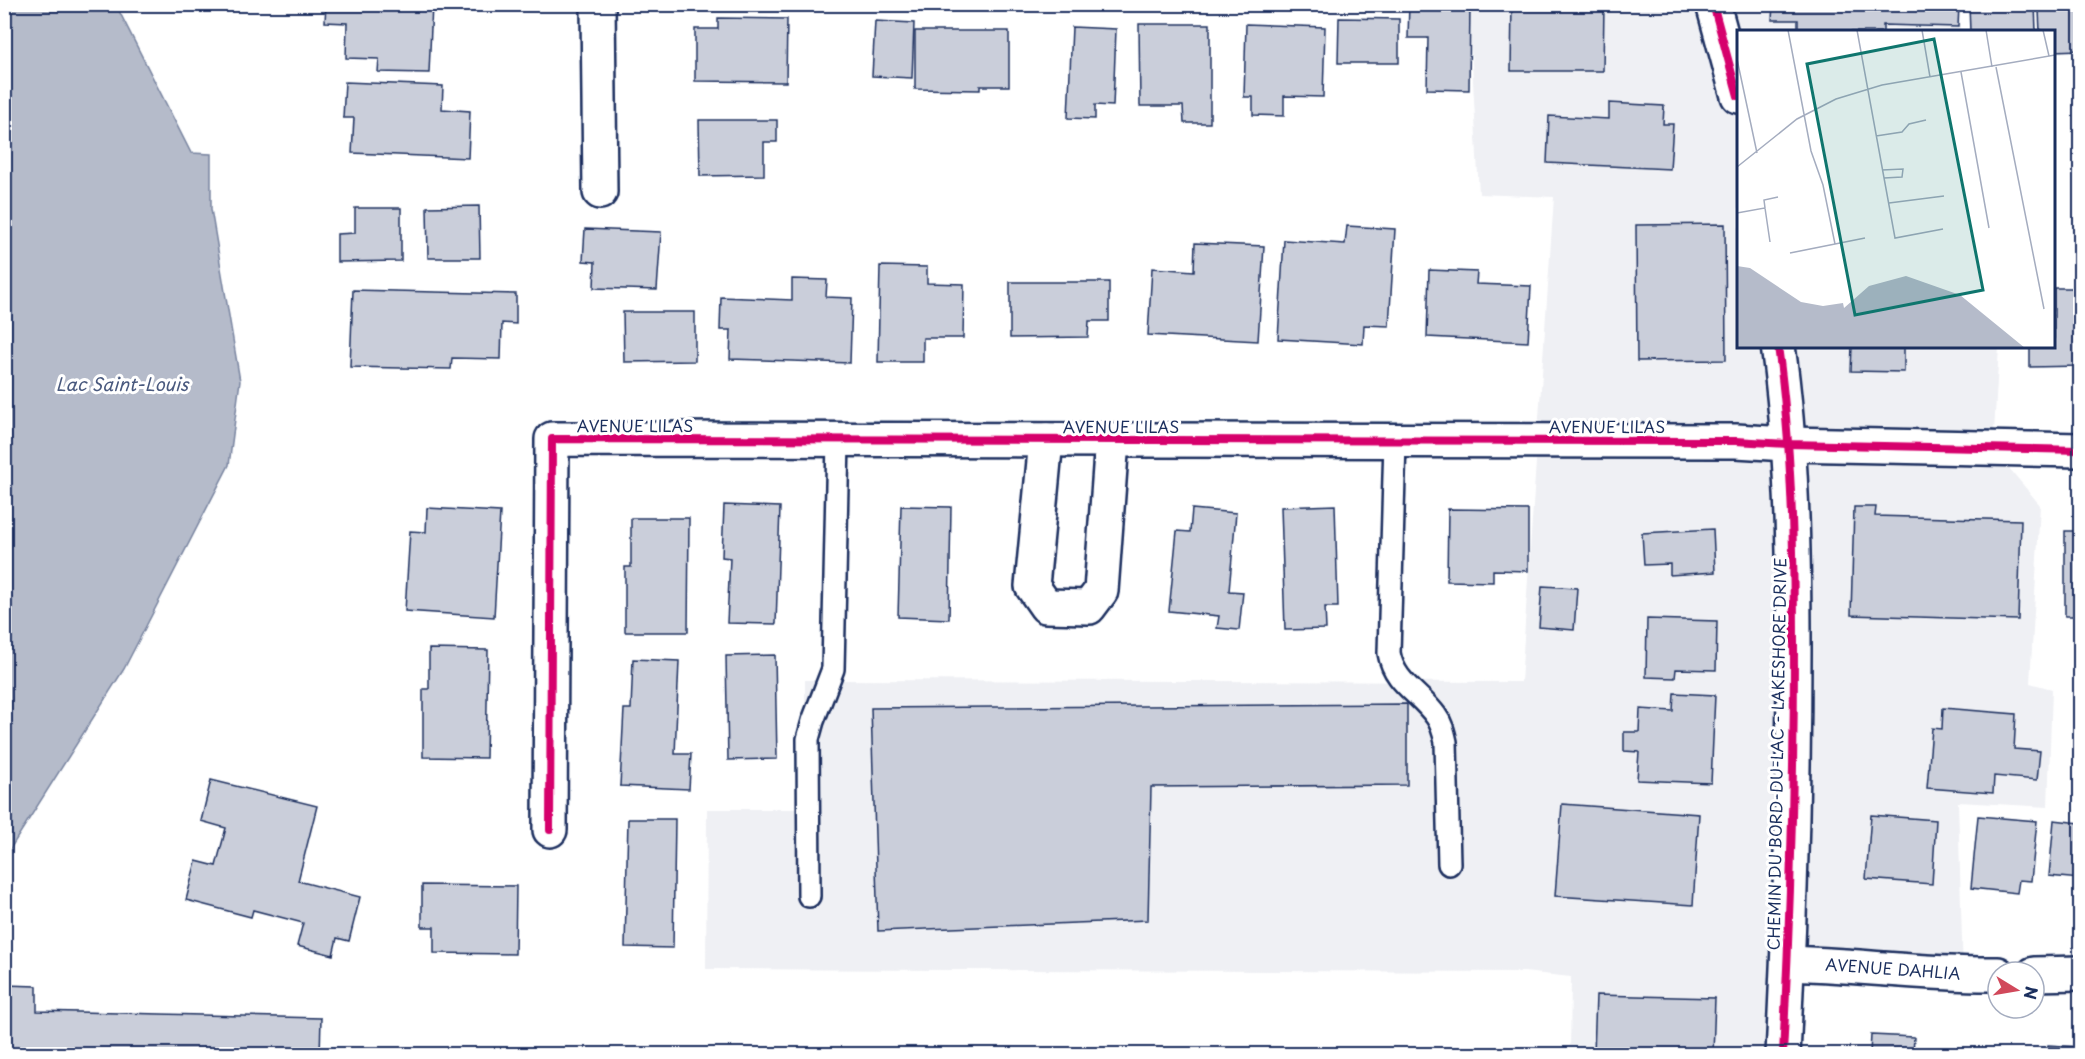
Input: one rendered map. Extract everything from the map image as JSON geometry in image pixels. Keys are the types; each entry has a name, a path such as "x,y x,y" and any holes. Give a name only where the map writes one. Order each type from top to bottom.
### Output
{"street":[{"path":"598,4 600,192"},
{"path":"1713,4 1737,92"},
{"name":"CHEMIN DU BORD-DU-LAC - LAKESHORE DRIVE","path":"1778,348 1787,444 1794,569 1794,732 1788,963 1783,1054"},
{"name":"AVENUE LILAS","path":"550,831 552,439 1736,441 2080,450"},
{"name":"AVENUE LILAS","path":"1046,440 1032,586 1046,606 1089,607 1101,591 1112,440"},
{"name":"AVENUE DAHLIA","path":"1788,963 1963,975 1986,974"},
{"path":"2046,974 2080,973"}],"lane":[{"path":"809,896 808,739 833,669 838,440"},
{"path":"1395,441 1389,653 1391,666 1398,676 1436,715 1443,728 1446,742 1449,864"}],"shaded area":[{"path":"1469,5 1960,5 1960,30 1737,30 1737,348 1999,348 1993,449 2040,505 2030,683 2052,689 2048,807 1958,802 1963,975 1788,963 1783,1054 1570,1054 1571,977 1524,972 706,969 707,809 805,809 805,680 1521,682 1554,197 1479,194"}],"water":[{"name":"Lac Saint-Louis","path":"5,4 116,5 191,153 211,154 211,209 240,381 229,465 124,669 5,857"}],"building":[{"path":"326,4 432,4 429,73 378,72 379,59 346,58 347,23 325,22"},
{"path":"1409,4 1470,4 1469,90 1427,89 1428,38 1408,38"},
{"path":"1512,4 1604,4 1603,71 1511,71"},
{"path":"1773,4 1959,4 1958,27 1883,25 1883,30 1798,30 1798,20 1772,20"},
{"path":"1969,4 2035,4 2036,30 1970,30"},
{"path":"2056,4 2080,4 2080,50 2055,51 2055,30 2040,30 2039,10 2056,10"},
{"path":"718,18 787,19 786,82 695,81 695,29 718,29"},
{"path":"1339,18 1399,19 1399,63 1338,63"},
{"path":"875,21 914,23 912,78 872,76"},
{"path":"1139,24 1210,24 1210,123 1184,123 1183,106 1140,106"},
{"path":"1246,24 1325,27 1323,97 1284,96 1284,116 1253,115 1253,97 1244,97"},
{"path":"1072,27 1116,29 1113,106 1095,105 1095,119 1068,118"},
{"path":"915,31 1009,31 1009,86 980,86 980,90 915,89"},
{"path":"345,82 443,86 442,109 470,111 468,158 352,153 354,118 343,118"},
{"path":"1609,103 1664,106 1663,124 1673,124 1670,169 1547,163 1549,116 1609,119"},
{"path":"699,120 777,120 777,142 764,142 764,175 700,176"},
{"path":"479,206 480,258 428,258 427,207"},
{"path":"355,208 401,208 401,261 337,262 337,234 355,233"},
{"path":"1725,224 1726,360 1637,361 1636,225"},
{"path":"1347,226 1395,229 1389,326 1364,325 1363,344 1278,339 1284,240 1345,244"},
{"path":"585,229 661,232 657,290 594,288 595,262 583,261"},
{"path":"1195,243 1264,246 1258,341 1148,335 1152,268 1194,271"},
{"path":"880,266 927,267 927,283 964,284 963,338 923,338 923,362 878,362"},
{"path":"1429,270 1477,272 1476,284 1531,286 1528,342 1427,337"},
{"path":"792,279 827,280 826,297 852,298 850,363 730,359 731,330 720,330 721,297 792,300"},
{"path":"1010,282 1109,282 1109,321 1089,321 1088,337 1010,338"},
{"path":"2055,288 2080,288 2080,366 2030,367 2030,348 2055,348"},
{"path":"353,290 516,294 516,324 502,323 501,359 452,358 451,369 350,367"},
{"path":"623,312 695,312 695,361 624,362"},
{"path":"1852,348 1904,348 1904,372 1851,371"},
{"path":"724,505 780,507 776,624 727,623 730,558 722,557"},
{"path":"1335,505 1338,607 1325,607 1326,629 1285,630 1281,507"},
{"path":"901,506 951,507 949,619 898,617"},
{"path":"1854,507 1876,507 1875,516 2021,520 2018,620 1851,615"},
{"path":"427,508 500,512 494,617 405,611 410,531 426,532"},
{"path":"1192,509 1236,513 1229,591 1243,592 1239,630 1217,628 1219,616 1169,611 1177,531 1190,532"},
{"path":"1448,509 1528,510 1528,571 1493,570 1493,582 1447,581"},
{"path":"631,518 689,518 688,632 625,632 625,567 631,567"},
{"path":"1713,529 1715,572 1670,575 1670,564 1644,565 1642,533"},
{"path":"2065,531 2080,531 2080,616 2065,616"},
{"path":"1542,586 1577,588 1574,630 1539,627"},
{"path":"1647,619 1717,621 1716,670 1676,669 1675,678 1646,677"},
{"path":"429,649 488,650 486,758 423,757 423,689 429,689"},
{"path":"775,655 777,759 728,760 726,656"},
{"path":"633,659 679,661 675,754 691,754 689,789 620,786 624,709 631,709"},
{"path":"1674,693 1715,695 1711,783 1637,780 1639,752 1624,751 1624,732 1639,732 1640,709 1673,711"},
{"path":"1407,704 1407,785 1151,787 1148,920 878,931 871,708"},
{"path":"1943,708 2016,714 2014,749 2040,751 2037,780 1994,776 1993,793 1927,788 1932,728 1942,729"},
{"path":"211,780 317,806 298,881 360,897 349,941 337,938 333,955 297,946 303,923 253,910 251,917 186,900 196,861 216,866 226,828 201,821"},
{"path":"1562,804 1699,814 1693,905 1555,896"},
{"path":"1871,815 1936,820 1932,884 1866,879"},
{"path":"1978,816 2037,821 2031,881 2019,880 2017,893 1971,888"},
{"path":"628,819 675,819 673,948 625,947"},
{"path":"2054,820 2080,823 2080,879 2049,876"},
{"path":"422,885 516,886 515,954 434,953 434,927 422,927"},
{"path":"4,985 37,986 37,1011 321,1018 320,1054 4,1054"},
{"path":"1596,995 1715,998 1713,1054 1594,1054"},
{"path":"1871,1035 1914,1037 1913,1054 1870,1054"},
{"path":"2048,1045 2080,1047 2080,1054 2047,1054"}],"cycle path":[{"path":"1713,4 1737,92"},
{"path":"1778,348 1789,460 1794,612 1791,852 1783,1054"},
{"path":"550,830 552,439 1736,441 2080,450"}]}
